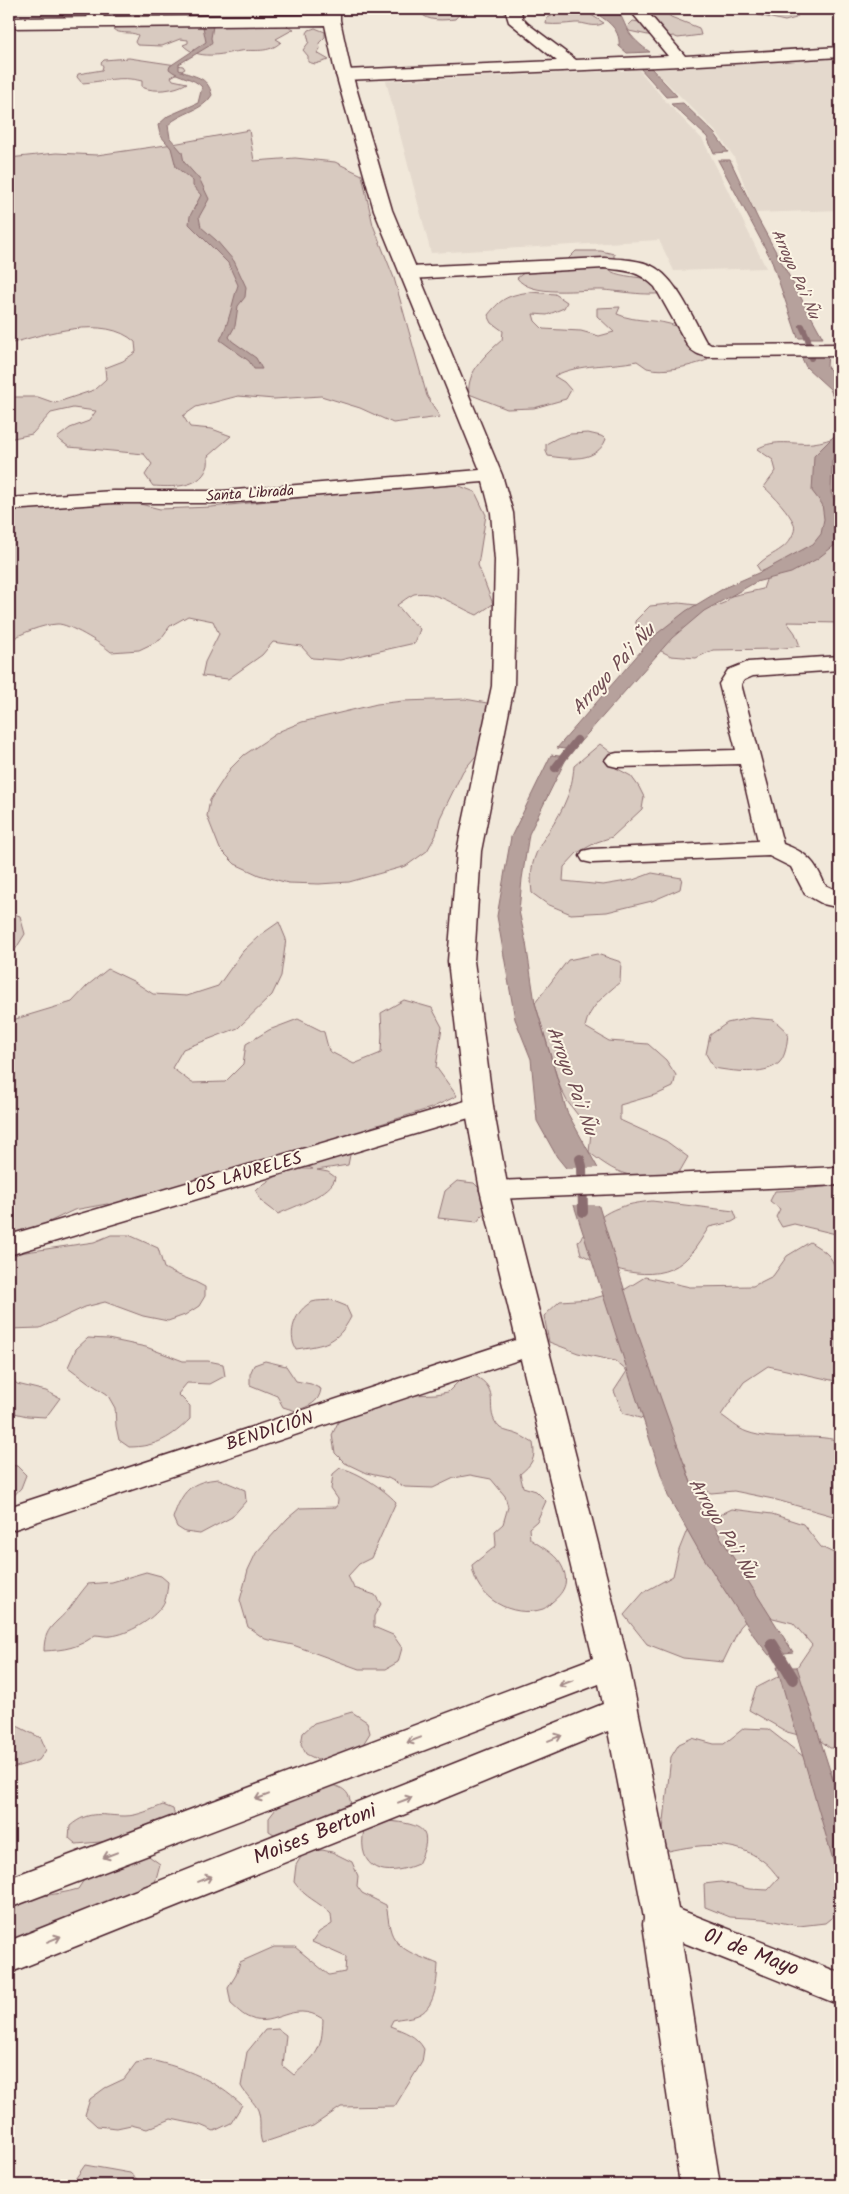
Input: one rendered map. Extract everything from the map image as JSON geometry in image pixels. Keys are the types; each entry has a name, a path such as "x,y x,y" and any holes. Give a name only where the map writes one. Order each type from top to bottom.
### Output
{"street":[{"path":"513,9 514,19 522,27 572,66"},
{"path":"637,9 681,61"},
{"path":"9,23 96,16 332,15 344,75 383,210 492,475 502,513 506,560 504,686 469,851 461,961 479,1106 494,1190 612,1665 662,1918 661,1924 700,2185"},
{"path":"344,75 681,61 840,52"},
{"path":"410,273 604,264 631,266 647,270 661,280 698,346 702,349 708,351 839,350"},
{"name":"Santa Librada","path":"9,504 114,497 224,497 492,475"},
{"path":"772,848 730,684 736,676 748,669 840,663"},
{"path":"617,760 750,757"},
{"path":"592,856 772,848 796,858 806,868 814,889 832,899 840,900"},
{"name":"LOS LAURELES","path":"9,1245 479,1106"},
{"path":"494,1190 840,1176"},
{"name":"BENDICIÓN","path":"9,1519 531,1345"},
{"path":"9,1893 612,1665"},
{"name":"Moises Bertoni","path":"9,1957 621,1711"},
{"name":"01 de Mayo","path":"662,1918 834,1986"}],"shaded area":[{"path":"423,9 463,10 455,19 441,20 424,16 421,13"},
{"path":"589,9 615,9 621,16 631,36 650,52 627,53 619,46 619,39 614,28"},
{"path":"645,9 662,9 671,17 699,28 701,35 662,38 629,31 627,27 633,21 650,24"},
{"path":"756,9 802,9 796,18 785,21 758,15"},
{"path":"585,11 604,23 600,25 579,23 546,24 547,18 561,12"},
{"path":"228,24 245,27 279,25 294,29 276,39 281,42 271,48 218,55 203,55 189,50 183,45 188,43 188,40 180,39 162,46 137,45 135,42 138,35 118,32 113,29 117,26"},
{"path":"213,26 212,42 209,46 179,64 179,70 204,80 212,95 203,105 168,125 170,138 182,152 184,162 200,180 209,199 199,217 201,227 216,240 234,261 246,287 245,297 238,306 235,326 229,337 256,358 262,369 254,369 249,361 220,340 238,285 228,263 189,224 190,216 201,195 193,186 193,181 176,167 171,148 160,135 158,125 168,116 198,103 202,87 169,69 170,66 206,42 203,27"},
{"path":"315,28 325,32 325,37 319,43 320,49 317,53 329,60 315,64 308,62 308,56 303,50 309,42 307,33"},
{"path":"129,58 183,66 185,69 171,77 173,80 187,83 171,89 153,90 142,87 142,81 134,79 82,83 77,77 78,74 102,70 103,66 101,63 104,60"},
{"path":"840,58 840,210 755,213 734,157 718,134 653,69"},
{"path":"640,68 651,68 677,96 666,97"},
{"path":"639,70 703,140 766,268 674,271 659,240 431,253 386,81"},
{"path":"683,103 715,134 728,152 714,153 707,137 671,104"},
{"path":"249,130 254,161 295,158 335,162 362,175 373,225 394,278 427,396 440,417 393,423 360,408 321,396 274,399 238,396 196,407 183,416 190,427 212,429 231,436 208,456 208,467 198,480 184,485 168,487 153,486 145,475 152,464 144,454 69,447 57,438 70,428 89,421 96,411 73,408 51,413 32,434 9,439 9,397 38,397 55,403 94,390 106,379 105,368 123,361 136,352 135,342 122,334 108,329 74,329 9,344 9,158 56,153 97,155"},
{"path":"718,160 730,160 758,219 823,338 798,338 771,259"},
{"path":"576,251 601,251 614,254 614,258 604,264 608,270 625,276 661,281 680,290 661,294 603,290 557,291 533,288 517,278 525,272 558,269"},
{"path":"530,292 555,294 567,302 564,308 547,315 533,314 535,321 543,329 581,331 599,336 614,332 597,316 597,308 620,307 617,314 625,317 663,322 682,329 707,353 707,360 661,370 647,368 637,361 574,369 554,376 564,382 571,390 566,399 534,408 507,409 469,394 469,386 474,371 484,357 502,340 503,331 492,323 488,315 498,304 507,298"},
{"path":"799,352 828,352 827,367 840,380 840,413 830,389 806,367"},
{"path":"840,430 840,447 832,461 831,493 840,511 840,541 817,559 791,573 756,582 704,611 672,638 573,750 557,748 654,636 686,611 726,587 765,570 813,544 821,534 824,519 822,504 812,491 814,456"},
{"path":"588,433 606,439 602,447 596,452 581,458 548,456 546,444 570,434"},
{"path":"840,436 840,623 787,622 795,633 800,646 776,649 713,650 696,658 671,656 657,649 641,633 635,621 650,606 679,603 714,607 726,602 731,596 763,589 766,580 757,566 784,546 793,534 795,527 789,515 764,487 776,471 773,460 757,449 771,444 813,443"},
{"path":"432,484 457,485 475,492 486,515 478,565 493,604 477,615 431,594 412,595 397,605 420,629 415,643 340,660 312,658 301,646 273,642 262,655 228,679 202,676 205,662 219,634 213,621 188,616 170,626 160,640 139,650 111,652 77,630 57,624 32,630 9,641 9,506 124,495 140,504 160,509 211,507"},
{"path":"465,699 487,703 500,715 491,745 475,757 463,771 440,818 436,835 427,851 406,866 349,882 319,884 288,883 259,875 235,864 220,849 207,816 210,800 230,769 244,755 280,731 302,722 377,704 403,701"},
{"path":"600,744 613,754 616,768 631,776 639,787 644,797 642,809 612,837 597,842 577,853 564,867 563,881 603,885 633,880 652,873 682,878 680,889 652,901 607,912 571,914 547,904 532,893 531,877 533,864 536,853 568,796 574,766"},
{"path":"551,755 567,757 529,834 519,911 535,1003 567,1112 600,1172 570,1173 557,1157 537,1121 531,1059 515,1019 497,916 511,837"},
{"path":"9,912 20,916 25,934 13,953 9,954"},
{"path":"279,922 286,939 281,976 272,995 238,1028 183,1049 172,1068 192,1083 225,1082 243,1064 246,1044 269,1030 298,1019 324,1032 329,1051 354,1064 381,1053 381,1013 404,1000 432,1008 442,1027 436,1067 457,1096 431,1108 371,1127 352,1145 348,1165 317,1170 328,1172 335,1177 328,1189 312,1199 278,1214 261,1201 256,1191 270,1180 286,1172 313,1169 289,1159 138,1210 107,1204 74,1210 9,1241 9,1021 72,1002 88,985 108,969 133,981 153,994 187,996 218,986 243,951 259,936"},
{"path":"597,954 621,962 620,982 594,1007 585,1027 609,1041 648,1044 666,1060 676,1075 673,1087 658,1094 620,1105 620,1120 666,1141 688,1157 680,1171 653,1176 631,1175 622,1173 601,1161 589,1152 591,1132 567,1101 560,1087 535,1003 568,960"},
{"path":"750,1018 774,1020 788,1033 786,1049 779,1063 765,1070 756,1071 714,1068 706,1054 710,1035 727,1023"},
{"path":"457,1181 474,1183 484,1193 486,1211 477,1222 438,1218 445,1191"},
{"path":"840,1187 840,1235 794,1224 782,1227 776,1217 780,1209 770,1201 775,1191"},
{"path":"572,1199 597,1200 638,1334 691,1483 721,1538 793,1652 769,1655 754,1636 698,1549 668,1496"},
{"path":"652,1201 734,1211 737,1219 732,1222 709,1227 689,1256 678,1266 665,1271 636,1273 621,1270 581,1254 578,1242 601,1217 618,1208"},
{"path":"111,1235 129,1235 158,1248 164,1268 205,1287 205,1296 199,1306 185,1315 168,1321 143,1316 105,1302 85,1307 40,1328 9,1329 9,1257 19,1253 94,1242"},
{"path":"810,1242 829,1256 835,1266 838,1280 841,1316 840,1382 768,1366 744,1382 721,1415 744,1431 759,1435 770,1437 817,1437 840,1441 840,1515 833,1516 773,1499 734,1491 711,1493 691,1483 685,1464 653,1422 623,1413 614,1391 627,1371 615,1361 578,1353 549,1342 544,1316 560,1301 591,1299 624,1290 645,1277 690,1287 753,1286 773,1276 787,1256"},
{"path":"331,1300 346,1306 351,1317 346,1326 329,1342 296,1349 292,1336 297,1316 312,1302"},
{"path":"88,1338 108,1339 146,1347 183,1361 208,1361 223,1364 225,1376 210,1384 187,1383 178,1394 190,1406 190,1419 163,1440 139,1447 129,1447 119,1440 115,1408 107,1394 68,1367 76,1349"},
{"path":"265,1361 286,1366 296,1381 311,1384 321,1389 316,1401 296,1411 283,1407 277,1396 250,1385 250,1374 254,1365"},
{"path":"9,1375 17,1384 46,1391 60,1398 46,1417 27,1416 10,1412 9,1416"},
{"path":"473,1375 483,1381 488,1387 491,1394 492,1414 500,1428 517,1434 533,1443 534,1453 532,1461 520,1474 523,1487 536,1491 546,1501 537,1521 529,1528 530,1539 557,1559 566,1579 561,1594 543,1609 519,1611 497,1603 480,1587 475,1577 472,1565 496,1546 495,1531 503,1524 508,1507 505,1496 491,1479 470,1475 454,1478 433,1488 405,1487 388,1478 366,1473 345,1463 335,1453 332,1435 341,1416 392,1396 448,1392 460,1380"},
{"path":"9,1465 17,1466 26,1475 21,1488 9,1501"},
{"path":"340,1468 370,1481 396,1502 371,1558 359,1564 348,1576 354,1588 375,1595 381,1604 374,1616 374,1627 393,1635 402,1648 398,1662 386,1669 359,1669 293,1645 265,1639 248,1627 240,1600 248,1570 256,1553 288,1518 300,1508 337,1507 338,1499 331,1489 333,1474"},
{"path":"219,1479 245,1490 246,1501 232,1517 200,1534 185,1532 177,1527 173,1518 184,1494 201,1482"},
{"path":"732,1509 772,1514 803,1524 821,1547 840,1556 840,1748 830,1748 821,1741 787,1732 749,1710 756,1688 797,1667 812,1645 793,1623 753,1613 740,1627 723,1662 683,1658 647,1644 624,1615 644,1592 673,1576 679,1550 687,1530"},
{"path":"146,1572 161,1576 168,1582 164,1603 146,1621 118,1635 95,1635 71,1648 44,1651 44,1643 48,1631 69,1609 88,1584 112,1582"},
{"path":"777,1667 797,1667 840,1802 840,1884"},
{"path":"352,1712 367,1722 370,1733 360,1749 320,1761 306,1754 301,1744 303,1733 314,1723"},
{"path":"17,1726 41,1738 46,1750 39,1760 9,1769 9,1729"},
{"path":"744,1728 768,1729 804,1757 831,1771 836,1791 840,1795 840,1911 825,1923 799,1926 764,1919 730,1917 705,1907 704,1884 721,1882 749,1889 768,1890 779,1878 765,1863 752,1854 741,1850 730,1847 705,1846 669,1851 662,1839 671,1757 679,1744 692,1738 714,1744 724,1744"},
{"path":"319,1783 337,1786 345,1791 350,1800 351,1807 277,1836 269,1831 269,1818 288,1793"},
{"path":"163,1805 173,1809 176,1820 112,1841 76,1844 69,1838 70,1826 84,1817 90,1815 130,1816"},
{"path":"388,1821 409,1824 422,1830 426,1843 418,1864 395,1870 384,1870 376,1868 369,1862 364,1854 364,1829"},
{"path":"322,1850 332,1852 352,1862 358,1876 357,1886 362,1893 386,1905 390,1928 397,1942 409,1952 438,1964 435,1992 429,2005 420,2014 393,2020 390,2026 410,2034 421,2044 424,2049 422,2062 395,2106 341,2107 313,2126 262,2143 258,2110 241,2086 247,2052 265,2030 278,2029 286,2035 283,2066 294,2075 317,2051 321,2038 323,2019 302,2012 267,2020 250,2018 242,2014 231,2004 228,1988 236,1975 240,1962 274,1947 295,1947 329,1975 345,1972 346,1957 312,1942 319,1932 332,1924 331,1914 307,1896 294,1882 296,1865 304,1852"},
{"path":"146,1854 160,1864 153,1890 97,1937 64,1951 46,1956 24,1955 9,1958 9,1906 25,1900 78,1889 89,1872"},
{"path":"150,2060 188,2071 211,2082 232,2096 242,2105 231,2123 214,2131 200,2125 171,2119 147,2129 131,2125 117,2128 97,2126 85,2115 90,2099 105,2088 124,2079 136,2063"},
{"path":"85,2165 130,2173 140,2182 137,2185 71,2185"}],"pier":[{"path":"563,1168 600,1168 602,1172 600,1174 570,1176"},
{"path":"572,1196 598,1198 601,1205 572,1205 570,1199"}],"waterway":[{"name":"Arroyo Pa'i Ñu","path":"802,326 808,339 811,358"},
{"name":"Arroyo Pa'i Ñu","path":"555,768 577,740"},
{"name":"Arroyo Pa'i Ñu","path":"580,1159 582,1166 583,1212"},
{"name":"Arroyo Pa'i Ñu","path":"772,1644 793,1679"}]}
